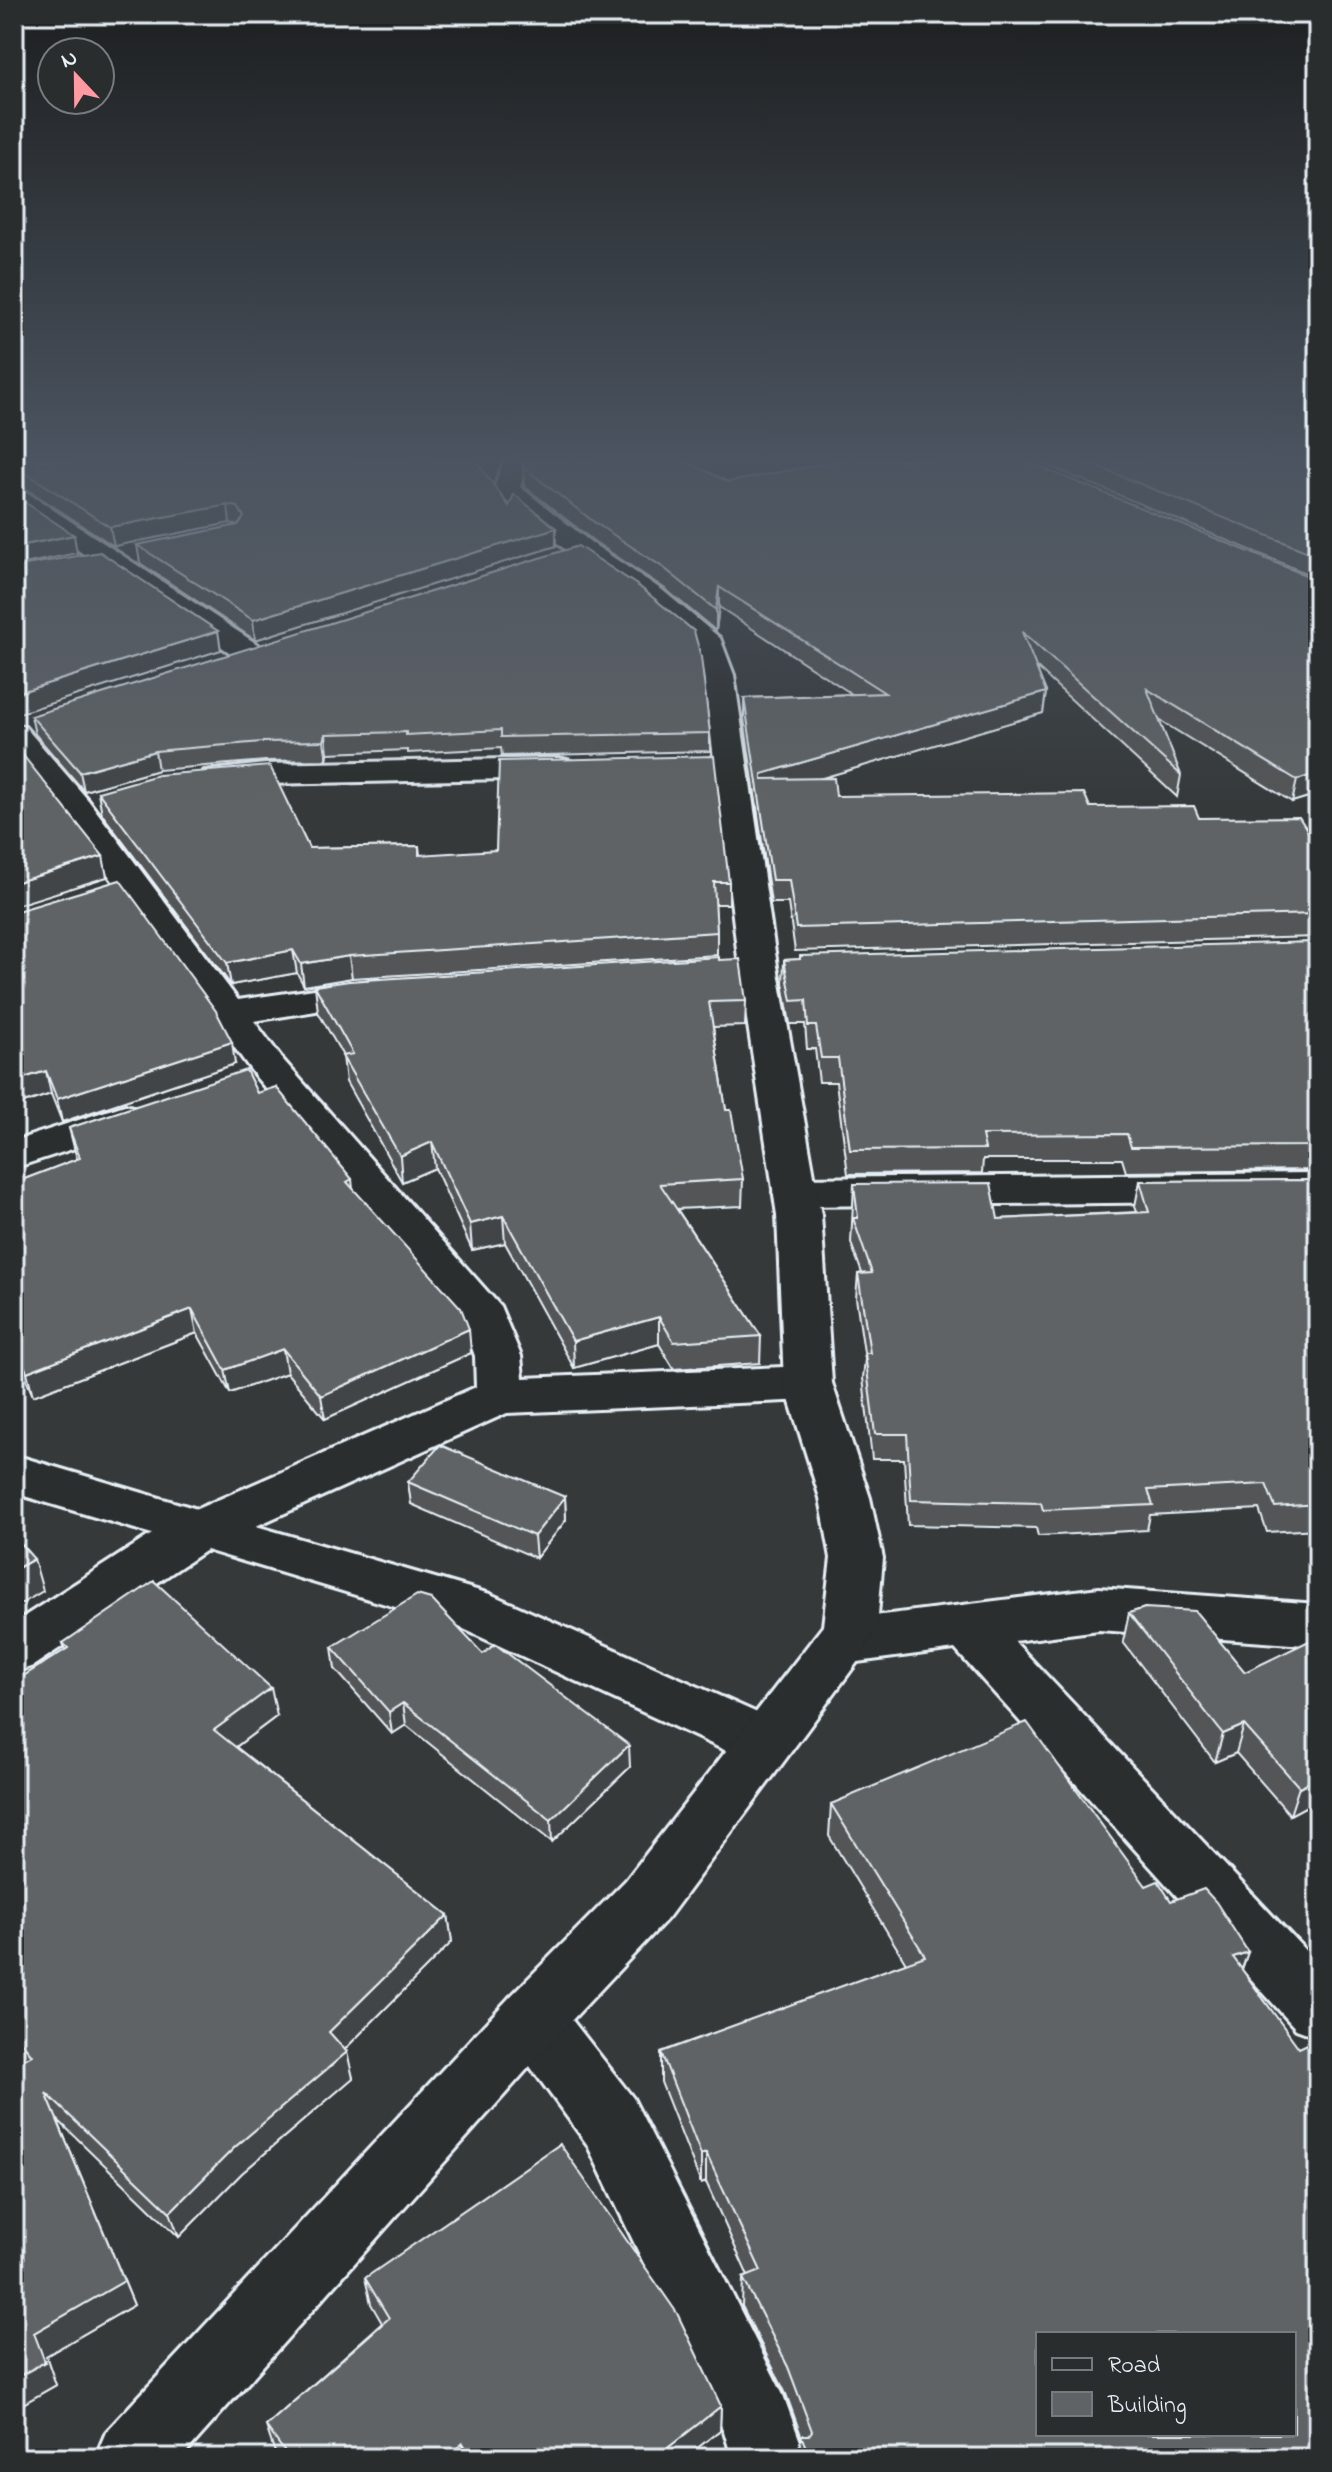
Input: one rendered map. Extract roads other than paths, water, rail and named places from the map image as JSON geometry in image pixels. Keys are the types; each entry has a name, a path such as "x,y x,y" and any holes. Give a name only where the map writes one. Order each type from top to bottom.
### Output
{"street":[{"path":"132,575 252,654"},
{"path":"132,2458 532,2018 647,1899 842,1642 850,1626 857,1558 845,1498 808,1383 799,1215 758,966 713,764 719,675 710,644 652,596 611,575"},
{"path":"223,663 282,645"},
{"path":"24,727 90,803 119,889 228,1013 255,1074 484,1317 498,1356 501,1396"},
{"path":"189,780 265,774 585,767"},
{"path":"228,1013 352,992 414,988"},
{"path":"14,1155 165,1105"},
{"path":"794,1192 1318,1187"},
{"path":"14,1651 198,1530 501,1396 808,1383"},
{"path":"14,1474 471,1609 764,1742"},
{"path":"842,1642 1099,1609 1318,1625"},
{"path":"968,1627 1318,2008"},
{"path":"532,2018 610,2121 757,2421 769,2458"}]}
